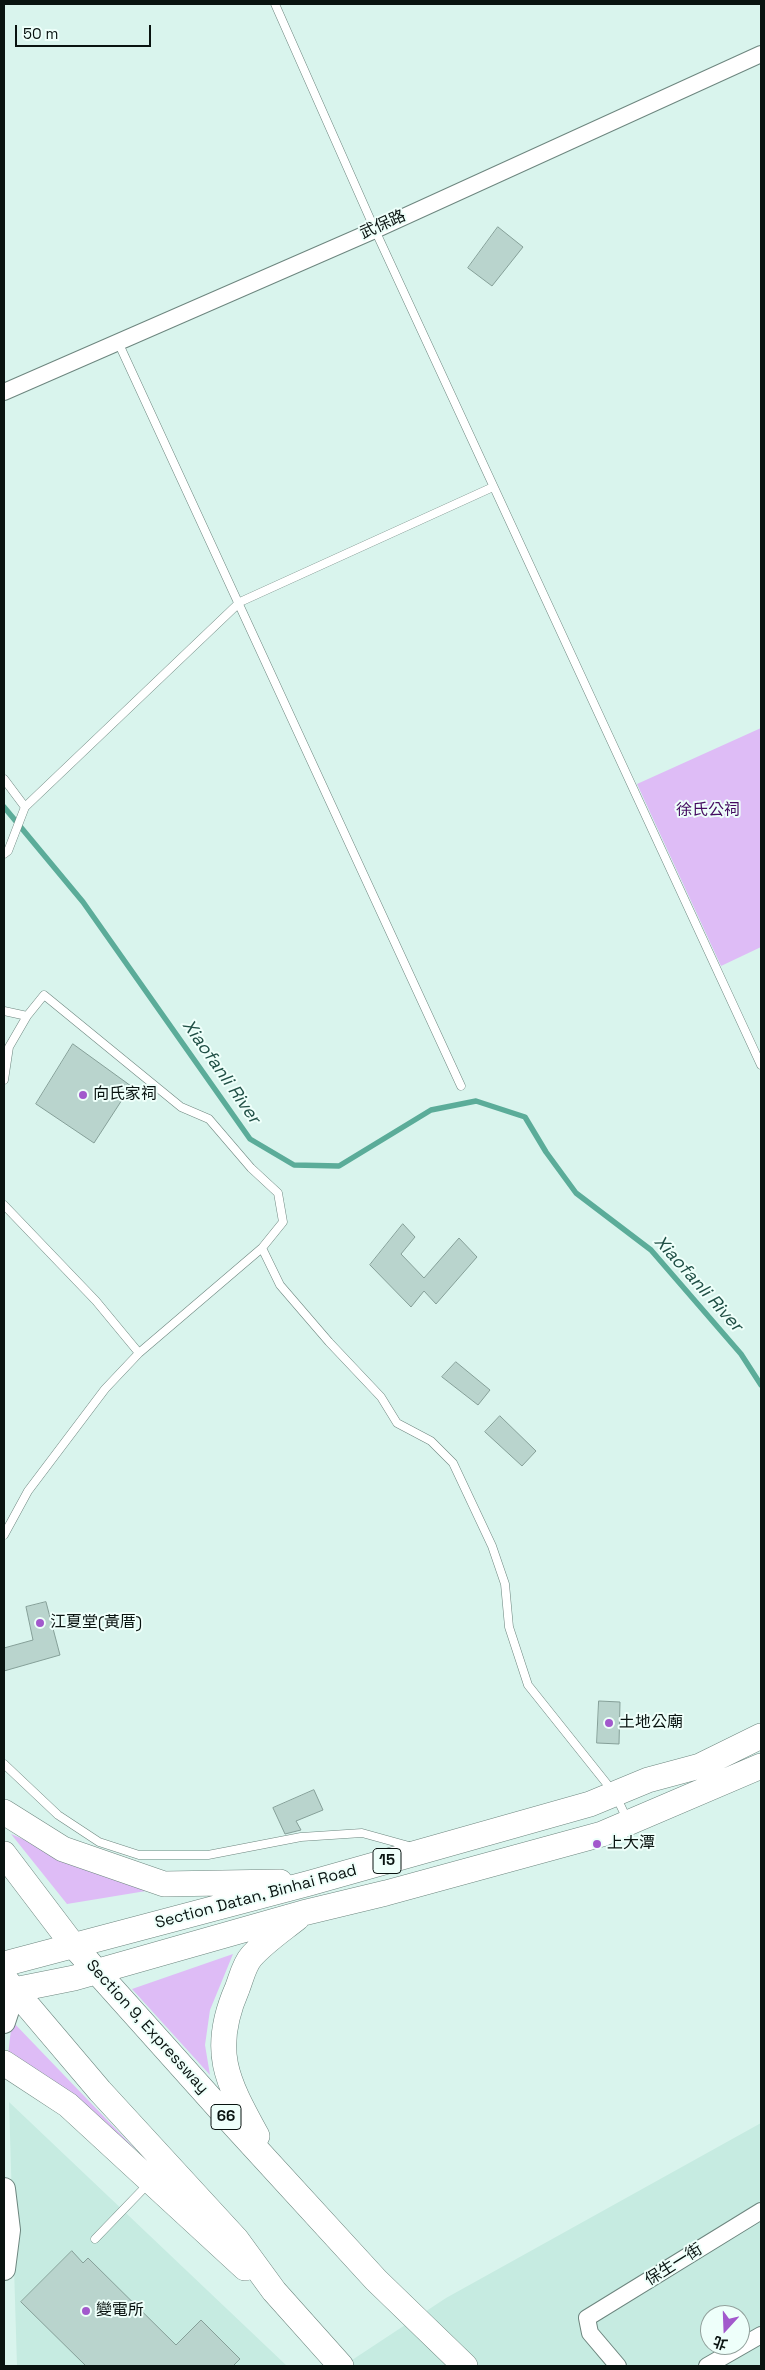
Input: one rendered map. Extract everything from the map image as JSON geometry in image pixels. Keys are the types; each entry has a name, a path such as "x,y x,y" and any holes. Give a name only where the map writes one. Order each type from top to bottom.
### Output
{"main road":[{"name":"Section Datan, Binhai Road","path":"4,1964 310,1883 590,1804 648,1780 700,1766 761,1736"},
{"name":"Section Datan, Binhai Road","path":"7,1986 42,1985 592,1836 628,1823 761,1766"},
{"path":"4,1812 63,1849 164,1884 310,1883"},
{"name":"Section 9, Expressway","path":"4,1854 73,1945 96,1971 376,2280 464,2366"},
{"path":"274,2169 236,2098 224,2067 222,2036 229,2008 250,1958 303,1913"},
{"path":"7,1986 100,2091 236,2239 274,2291 341,2366"},
{"path":"4,2063 68,2105 225,2252 274,2291"}],"street":[{"name":"武保路","path":"4,392 375,230 761,54"},
{"path":"4,2022 7,1986"},
{"path":"4,2189 9,2230 4,2269"},
{"name":"保生一街","path":"618,2366 590,2333 588,2318 761,2211"},
{"path":"707,2366 761,2335"}],"lane":[{"path":"276,4 375,230 492,487 761,1065"},
{"path":"118,342 240,602 460,1086"},
{"path":"6,852 25,807 240,602 492,487"},
{"path":"4,779 25,807"},
{"path":"4,1080 9,1047 27,1016 44,995 181,1107 209,1119 251,1168 278,1193 283,1222 262,1248 139,1353 105,1389 28,1491 4,1535"},
{"path":"4,1011 27,1016"},
{"path":"4,1205 96,1301 139,1353"},
{"path":"262,1248 280,1285 329,1342 381,1397 397,1423 431,1441 453,1463 492,1546 505,1584 509,1627 528,1684 615,1794 628,1823"},
{"path":"4,1764 58,1816 99,1842 139,1855 208,1855 301,1837 362,1833 423,1850"},
{"path":"94,2239 151,2182"}],"shaded area":[{"name":"變電所","path":"9,2102 287,2366 17,2366"},
{"path":"761,2123 761,2366 343,2366 446,2298"}],"green space":[{"name":"徐氏公祠","path":"761,728 761,947 721,966 637,784"},
{"path":"11,1834 146,1891 67,1904"},
{"path":"233,1954 210,2010 205,2045 210,2075 132,1989"},
{"path":"12,2021 136,2150 61,2089 8,2055"}],"building":[{"path":"498,227 523,247 492,286 468,268"},
{"name":"向氏家祠","path":"73,1044 131,1086 94,1143 36,1104"},
{"path":"403,1224 415,1237 401,1254 424,1278 459,1238 477,1257 436,1304 424,1291 411,1307 370,1265"},
{"path":"456,1362 490,1390 478,1405 442,1377"},
{"path":"500,1416 536,1451 522,1466 485,1432"},
{"name":"江夏堂(黃厝)","path":"46,1602 60,1655 4,1671 4,1648 33,1640 26,1607"},
{"name":"土地公廟","path":"599,1701 620,1702 619,1744 597,1743"},
{"path":"314,1790 323,1810 296,1821 301,1830 285,1834 273,1808"},
{"name":"變電所","path":"72,2251 83,2263 88,2258 176,2345 201,2320 240,2359 233,2366 86,2366 21,2302"}],"waterway":[{"name":"Xiaofanli River","path":"4,807 83,902 250,1139 294,1165 339,1166 431,1110 476,1101 525,1117 546,1152 576,1193 651,1250 741,1354 761,1385"}],"place":[{"name":"向氏家祠","path":"83,1095"},
{"name":"江夏堂(黃厝)","path":"40,1623"},
{"name":"土地公廟","path":"609,1723"},
{"name":"上大潭","path":"597,1844"},
{"name":"變電所","path":"86,2311"}]}
